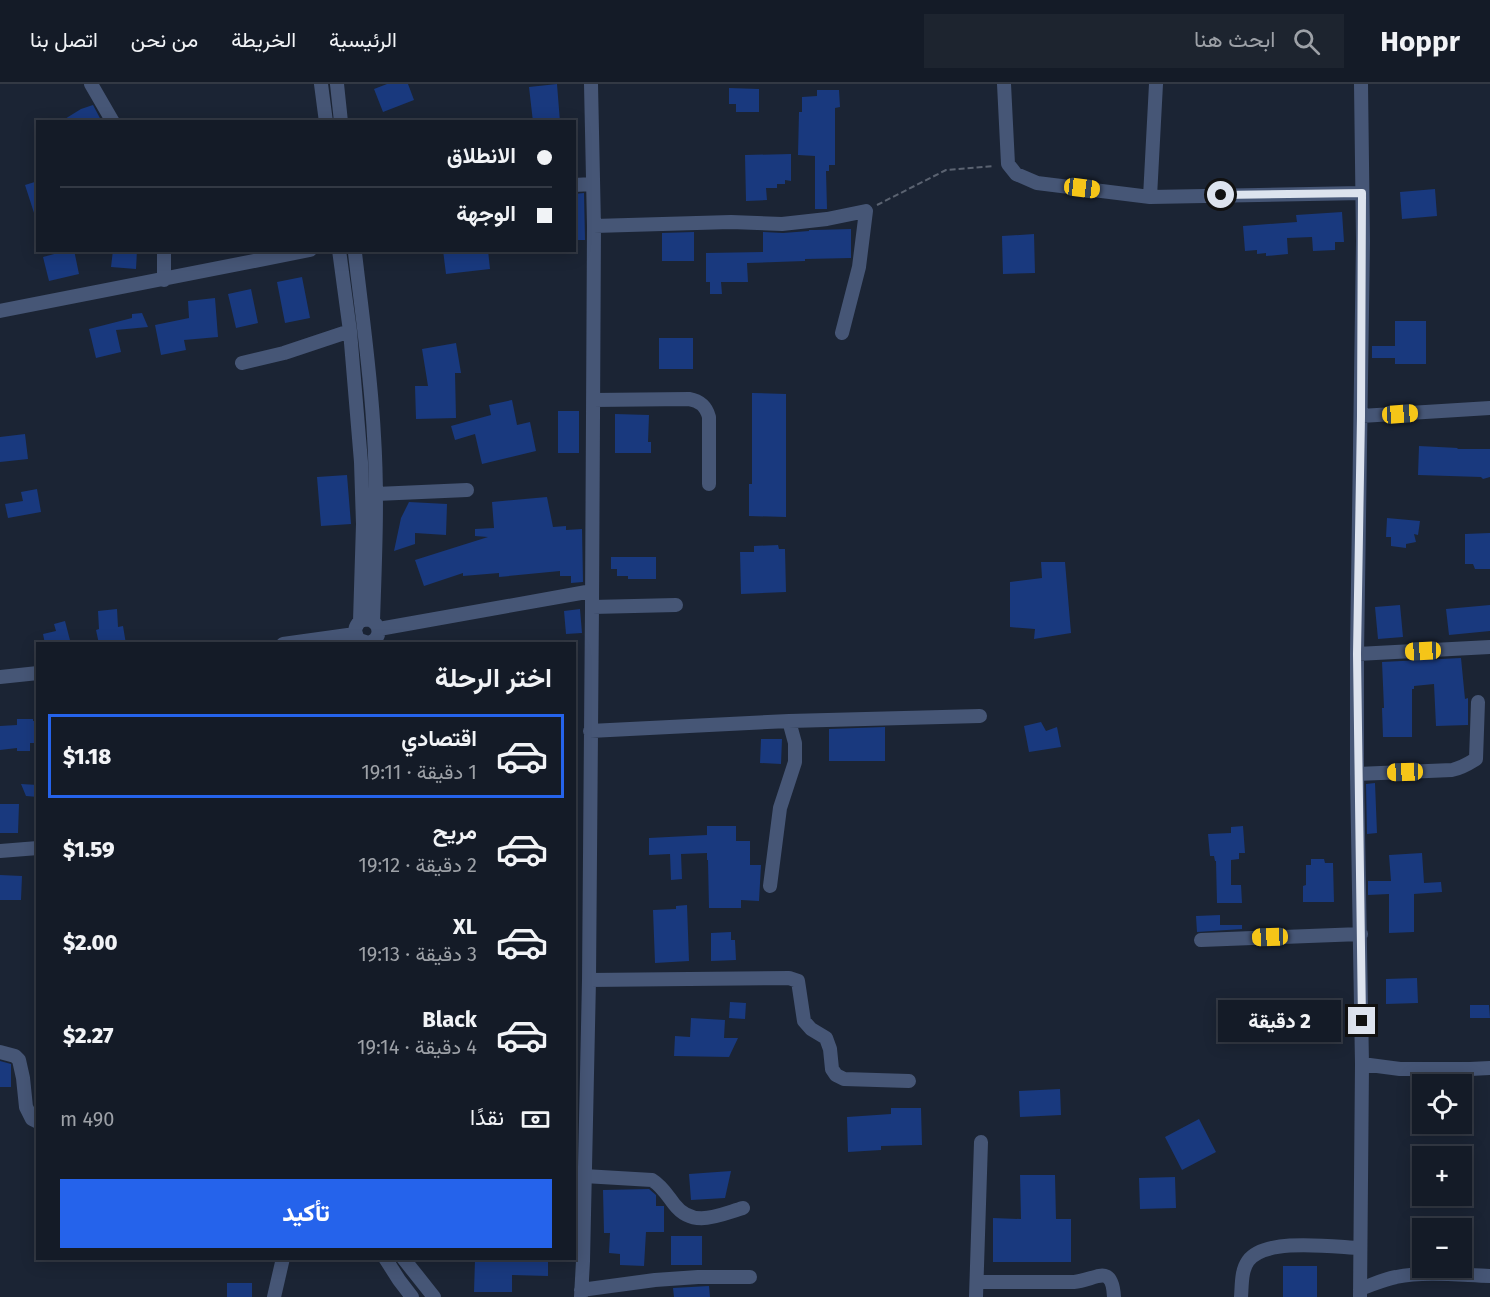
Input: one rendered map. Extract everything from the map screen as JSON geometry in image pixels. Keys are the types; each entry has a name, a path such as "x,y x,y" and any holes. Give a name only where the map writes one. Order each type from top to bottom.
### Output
{"street":[{"path":"91,84 112,120"},
{"path":"321,84 326,120"},
{"path":"336,84 341,120"},
{"path":"591,84 594,226 589,980 584,1176 579,1259 581,1294 655,1280 750,1276"},
{"path":"1004,84 1008,164 1016,174 1037,183 1150,197 1362,193"},
{"path":"1150,197 1156,84"},
{"path":"1361,84 1361,416 1357,654 1362,1064 1360,1293 1394,1277 1420,1274 1490,1276"},
{"path":"576,185 593,184"},
{"path":"594,226 731,222 782,224 827,219 866,211 859,267 842,333"},
{"path":"164,252 164,280"},
{"path":"0,311 300,252"},
{"path":"339,252 368,462 376,494 366,634"},
{"path":"340,252 345,255 357,252 369,368 368,462 363,534 366,634"},
{"path":"242,363 285,353 350,331"},
{"path":"593,400 689,399 701,403 709,417 709,484"},
{"path":"1361,416 1490,408"},
{"path":"376,494 466,490"},
{"path":"300,642 366,634 592,591"},
{"path":"592,607 676,605"},
{"path":"1357,654 1490,647"},
{"path":"0,677 36,674"},
{"path":"1357,774 1452,770 1468,764 1476,759 1478,702"},
{"path":"590,731 789,721 980,716"},
{"path":"770,886 780,808 795,762 795,742 789,721"},
{"path":"0,851 36,848"},
{"path":"1201,939 1361,934"},
{"path":"576,952 589,952"},
{"path":"589,980 789,978 798,981 804,1021 811,1029 826,1038 830,1049 832,1069 836,1075 844,1079 909,1081"},
{"path":"0,1052 15,1056 19,1060 26,1107 32,1119 36,1121"},
{"path":"1362,1064 1400,1069 1490,1068"},
{"path":"976,1297 981,1142"},
{"path":"584,1176 652,1180 660,1184 679,1210 686,1215 704,1220 743,1208"},
{"path":"1241,1297 1244,1269 1250,1259 1260,1252 1276,1246 1301,1245 1360,1248"},
{"path":"274,1297 282,1260"},
{"path":"386,1260 412,1297"},
{"path":"405,1260 434,1297"},
{"path":"976,1282 1074,1282 1100,1275 1107,1276 1113,1282 1114,1297"}],"path":[{"path":"866,211 945,170 1008,164"}],"building":[{"path":"387,84 408,84 414,100 383,112 374,89"},
{"path":"557,84 560,120 533,120 529,87"},
{"path":"729,88 759,89 759,112 736,112 736,104 729,104"},
{"path":"817,90 839,90 840,107 835,108 835,165 829,165 829,171 826,171 827,209 815,209 815,156 798,155 799,112 802,112 802,97 817,96"},
{"path":"93,105 101,120 63,120 81,109"},
{"path":"791,154 791,181 785,180 785,184 777,184 777,188 766,188 767,200 746,201 745,155"},
{"path":"36,182 36,216 35,216 25,185"},
{"path":"1435,189 1437,216 1402,219 1400,192"},
{"path":"584,193 585,240 576,240 576,194"},
{"path":"1342,212 1344,242 1335,242 1335,250 1313,251 1312,237 1287,238 1288,254 1266,256 1266,253 1257,254 1257,250 1245,251 1243,226 1297,222 1296,215"},
{"path":"851,229 851,258 747,263 748,282 721,282 722,294 710,294 710,282 706,282 706,253 763,252 763,232"},
{"path":"694,232 694,261 662,261 662,233"},
{"path":"1034,234 1035,273 1003,274 1002,236"},
{"path":"62,252 74,252 79,274 49,281 43,257"},
{"path":"113,252 137,252 136,269 111,267"},
{"path":"443,252 488,252 490,269 446,274"},
{"path":"302,277 310,318 285,323 277,282"},
{"path":"251,289 258,323 236,328 228,294"},
{"path":"215,298 218,337 184,340 186,350 161,355 155,325 189,318 188,301"},
{"path":"142,313 148,327 116,330 121,352 96,358 89,329 132,318 132,314"},
{"path":"1395,321 1426,321 1426,364 1395,364 1395,358 1372,358 1372,346 1395,346"},
{"path":"659,338 693,338 693,369 659,369"},
{"path":"456,343 461,373 455,373 456,418 416,419 415,386 428,386 422,349"},
{"path":"752,393 786,394 786,517 749,516 749,484 752,484"},
{"path":"512,400 517,425 530,422 536,451 482,464 475,434 455,440 451,426 491,415 489,405"},
{"path":"558,411 579,411 579,453 558,453"},
{"path":"615,414 649,415 648,442 651,442 651,453 615,453"},
{"path":"25,434 28,459 0,462 0,437"},
{"path":"1419,446 1490,449 1490,477 1483,479 1481,477 1418,475"},
{"path":"347,475 351,524 321,526 317,477"},
{"path":"37,489 41,512 8,518 5,504 23,501 21,492"},
{"path":"547,497 553,527 566,526 566,530 582,529 583,582 571,583 571,576 560,576 560,571 499,577 499,573 463,576 463,573 424,586 415,560 488,537 475,536 475,529 494,528 492,502"},
{"path":"409,502 447,504 446,535 415,533 415,544 394,551 401,518"},
{"path":"1387,518 1420,521 1418,535 1414,534 1416,542 1406,544 1406,548 1391,546 1391,537 1386,537"},
{"path":"1490,533 1490,569 1475,569 1473,564 1465,564 1465,534"},
{"path":"778,545 779,549 785,549 786,592 741,594 740,552 754,552 754,546"},
{"path":"611,557 656,557 656,579 628,579 628,576 617,576 617,569 611,569"},
{"path":"1041,562 1065,562 1071,633 1034,639 1035,629 1010,627 1010,582 1042,578"},
{"path":"1400,605 1403,637 1378,639 1375,607"},
{"path":"1490,605 1490,631 1449,635 1446,609"},
{"path":"117,609 118,627 123,626 126,642 99,642 96,630 99,629 98,611"},
{"path":"580,609 582,633 566,634 564,611"},
{"path":"65,621 70,642 45,642 43,634 56,631 54,624"},
{"path":"1461,658 1465,699 1468,698 1468,725 1436,726 1434,684 1414,686 1412,689 1412,737 1383,737 1382,662"},
{"path":"17,719 36,721 36,743 30,743 30,751 17,751 17,748 0,750 0,726 17,725"},
{"path":"1041,722 1046,731 1057,727 1061,747 1029,752 1024,726"},
{"path":"885,727 885,761 829,761 829,729"},
{"path":"761,739 782,739 781,764 760,763"},
{"path":"1375,783 1377,833 1367,834 1366,784"},
{"path":"21,784 36,785 36,797 26,796"},
{"path":"0,804 19,804 18,833 0,833"},
{"path":"707,826 736,826 736,841 750,841 750,865 761,865 759,901 741,900 741,908 709,908 707,853 681,854 682,879 671,880 670,854 649,855 649,838 707,835"},
{"path":"1243,826 1245,853 1239,853 1239,859 1231,860 1231,885 1241,885 1242,903 1217,903 1216,861 1214,856 1210,856 1208,834 1231,833 1231,827"},
{"path":"1422,853 1424,883 1441,882 1442,892 1414,894 1414,932 1389,933 1389,894 1368,895 1368,881 1391,881 1389,855"},
{"path":"1311,859 1324,859 1325,863 1333,863 1334,902 1303,902 1306,865 1311,865"},
{"path":"0,875 22,876 21,900 0,900"},
{"path":"687,905 689,961 655,963 653,910 676,909 676,906"},
{"path":"1220,915 1220,925 1242,925 1242,929 1197,932 1196,916"},
{"path":"731,932 731,940 735,940 736,960 711,961 711,933"},
{"path":"1417,978 1418,1003 1386,1004 1386,979"},
{"path":"730,1002 746,1003 745,1019 729,1018"},
{"path":"1470,1005 1489,1005 1490,1018 1470,1018"},
{"path":"691,1018 725,1020 724,1038 738,1038 729,1057 674,1056 675,1036 690,1037"},
{"path":"0,1061 11,1064 11,1087 0,1087"},
{"path":"1060,1089 1061,1115 1020,1117 1019,1091"},
{"path":"891,1108 921,1108 922,1145 881,1146 881,1150 848,1152 847,1117 891,1114"},
{"path":"1199,1119 1216,1152 1182,1170 1165,1137"},
{"path":"731,1171 725,1198 691,1200 689,1174"},
{"path":"1020,1175 1055,1175 1056,1219 1071,1219 1071,1262 993,1262 993,1218 1021,1219"},
{"path":"1175,1177 1176,1208 1140,1209 1139,1178"},
{"path":"649,1189 656,1195 656,1206 664,1206 664,1232 646,1232 644,1266 620,1265 620,1254 609,1253 610,1233 604,1233 603,1190"},
{"path":"671,1236 702,1236 702,1265 671,1265"},
{"path":"475,1260 548,1260 548,1276 512,1275 512,1292 474,1292"},
{"path":"1283,1266 1317,1266 1317,1297 1283,1297"},
{"path":"227,1283 252,1283 252,1297 227,1297"},
{"path":"709,1286 710,1297 674,1297 673,1288"}],"route":[{"path":"1221,195 1362,193 1357,654 1362,1021"}]}
